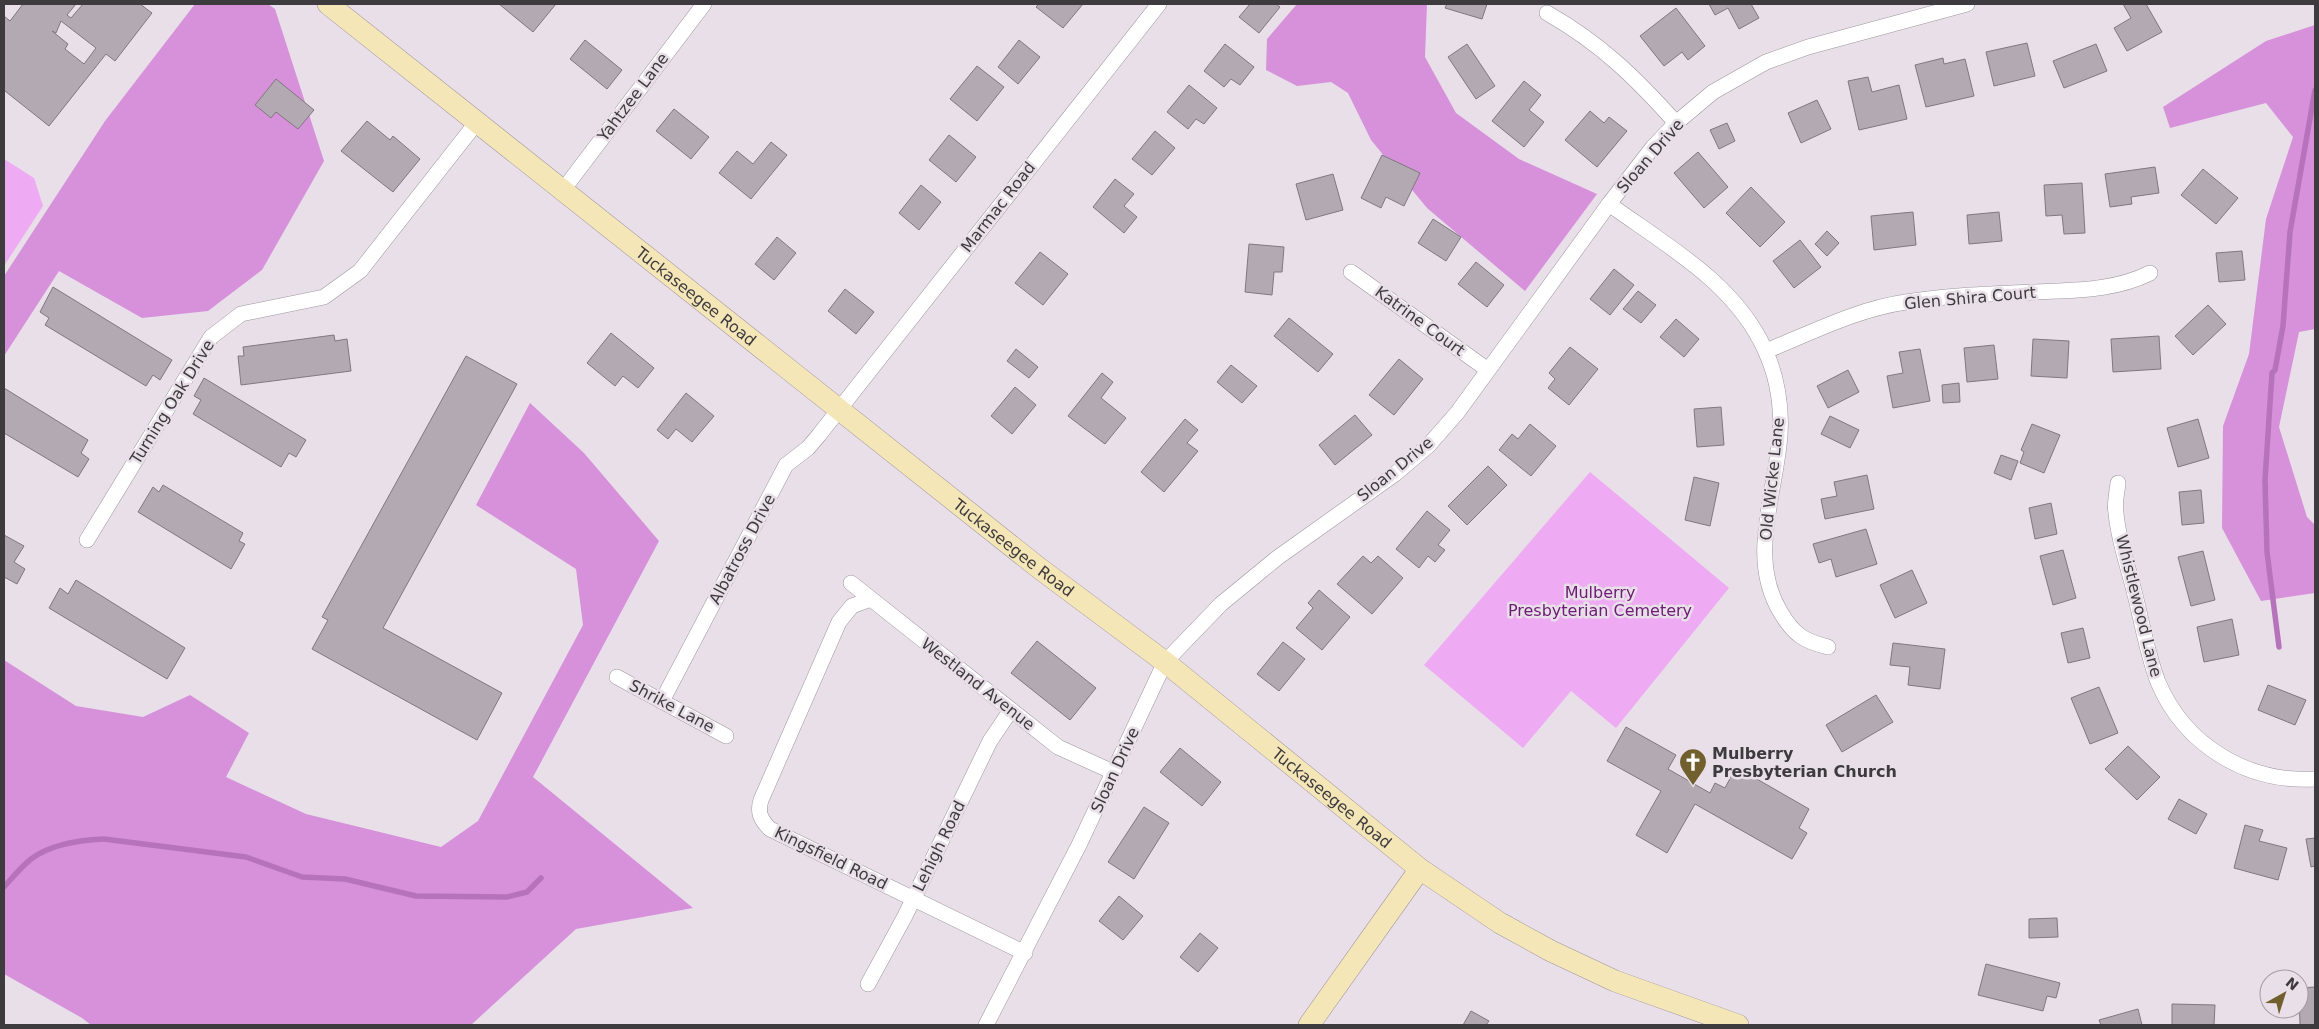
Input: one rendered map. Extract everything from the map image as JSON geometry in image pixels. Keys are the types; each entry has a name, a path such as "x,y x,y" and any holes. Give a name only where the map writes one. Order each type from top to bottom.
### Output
{"street":[{"name":"Tuckaseegee Road","path":"328,4 1039,568 1165,662 1420,869 1500,922 1551,951 1615,981 1738,1025"},
{"name":"Yahtzee Lane","path":"563,190 704,4"},
{"name":"Marmac Road","path":"838,409 1159,4"},
{"name":"Sloan Drive","path":"986,1025 1025,953 1114,772 1165,662 1221,604 1270,564 1395,474 1428,446 1457,413 1609,204 1653,147 1676,123 1714,92 1766,62 1808,46 1967,4"},
{"path":"1547,13 1595,43 1627,70 1676,123"},
{"name":"Turning Oak Drive","path":"87,540 211,338 241,314 324,297 360,271 477,122"},
{"name":"Old Wicke Lane","path":"1609,204 1713,280 1734,300 1755,329 1774,374 1780,404 1780,434 1766,519 1764,551 1767,580 1777,606 1791,630 1812,643 1828,648"},
{"name":"Katrine Court","path":"1351,272 1488,370"},
{"name":"Glen Shira Court","path":"1766,352 1857,315 1904,302 1952,296 2100,289 2133,282 2150,273"},
{"name":"Albatross Drive","path":"662,701 786,465 808,448 838,409"},
{"name":"Whistlewood Lane","path":"2118,483 2116,514 2154,669 2172,709 2190,732 2214,752 2240,767 2266,776 2296,780 2315,779"},
{"name":"Westland Avenue","path":"851,583 1058,747 1114,772"},
{"name":"Kingsfield Road","path":"871,599 852,606 839,622 761,800 759,814 762,822 770,829 1025,953"},
{"name":"Shrike Lane","path":"617,677 726,736"},
{"name":"Lehigh Road","path":"868,984 914,899 990,741 1011,710"},
{"path":"1309,1025 1420,869"}],"green space":[{"path":"4,159 34,178 43,206 4,266"},
{"name":"Mulberry Presbyterian Cemetery","path":"1590,472 1729,588 1616,728 1571,691 1523,748 1424,665"}],"shaded area":[{"path":"195,4 268,4 275,9 324,161 262,270 208,311 142,318 59,271 4,356 4,276 105,121"},
{"path":"1297,4 1427,4 1425,57 1456,113 1519,159 1597,194 1525,291 1427,208 1371,140 1348,93 1331,82 1297,86 1266,70 1267,39"},
{"path":"2315,25 2315,329 2299,332 2279,427 2307,517 2315,525 2315,593 2261,601 2222,528 2223,426 2249,354 2266,219 2293,137 2266,103 2170,128 2163,107 2266,41"},
{"path":"530,403 584,453 659,541 533,777 693,908 576,929 471,1025 91,1025 4,974 4,660 76,706 143,717 190,695 249,733 226,777 306,814 441,847 478,821 583,625 576,569 476,505"}],"building":[{"path":"23,4 76,4 67,15 71,18 83,4 140,4 152,13 115,61 106,54 49,126 4,92 4,16 10,21","holes":["61,21 96,48 84,64 65,49 68,44 52,31 56,33"]},
{"path":"499,4 556,4 533,32"},
{"path":"1039,4 1083,4 1063,28 1036,7"},
{"path":"1250,4 1276,4 1280,7 1259,33 1239,17"},
{"path":"1447,4 1487,4 1482,19 1445,8"},
{"path":"1709,4 1751,4 1759,18 1739,29 1728,8 1715,15"},
{"path":"2123,4 2146,4 2162,32 2127,51 2114,28 2131,18"},
{"path":"1676,8 1705,46 1688,60 1682,52 1664,66 1640,36"},
{"path":"585,40 622,70 607,89 570,59"},
{"path":"1019,40 1040,57 1018,84 998,67"},
{"path":"2027,43 2035,76 1994,86 1986,52"},
{"path":"1225,44 1254,67 1240,85 1231,79 1224,87 1204,71"},
{"path":"1467,44 1495,86 1476,99 1448,57"},
{"path":"2096,44 2107,71 2064,88 2053,61"},
{"path":"1943,58 1944,64 1965,59 1974,96 1926,107 1915,65"},
{"path":"977,66 1004,87 977,121 950,99"},
{"path":"1868,77 1872,92 1899,85 1907,119 1859,130 1848,81"},
{"path":"276,79 314,110 298,129 276,112 271,118 255,105"},
{"path":"1524,81 1541,95 1529,110 1544,122 1524,147 1492,121"},
{"path":"1189,85 1217,108 1204,124 1196,119 1188,129 1167,112"},
{"path":"1817,100 1831,129 1801,143 1788,113"},
{"path":"674,109 709,137 691,159 656,131"},
{"path":"1590,111 1604,123 1609,117 1627,131 1597,167 1565,140"},
{"path":"367,121 390,140 393,136 420,159 393,192 341,151"},
{"path":"1727,123 1735,141 1719,149 1710,130"},
{"path":"1155,131 1175,148 1152,175 1132,159"},
{"path":"949,135 976,157 956,182 929,160"},
{"path":"771,142 787,155 751,199 719,173 737,151 753,164"},
{"path":"1698,152 1728,187 1704,208 1674,173"},
{"path":"1382,155 1420,173 1404,206 1386,197 1381,208 1361,198"},
{"path":"2155,167 2159,193 2131,197 2132,204 2110,207 2105,174"},
{"path":"2203,169 2238,198 2216,224 2181,195"},
{"path":"1333,174 1343,210 1306,220 1296,184"},
{"path":"1115,179 1134,194 1124,206 1137,217 1124,233 1093,207"},
{"path":"2082,183 2085,233 2064,234 2062,215 2046,216 2044,185"},
{"path":"921,185 941,202 919,230 899,213"},
{"path":"1751,187 1785,222 1760,247 1726,213"},
{"path":"1913,212 1916,245 1874,250 1871,216"},
{"path":"1999,212 2002,241 1969,244 1967,215"},
{"path":"1433,219 1461,237 1446,261 1418,243"},
{"path":"1827,231 1839,243 1827,256 1815,244"},
{"path":"777,237 796,253 774,280 755,264"},
{"path":"1800,240 1821,267 1794,288 1773,261"},
{"path":"1249,244 1284,247 1282,272 1274,272 1272,295 1245,292"},
{"path":"2242,251 2245,280 2219,282 2216,253"},
{"path":"1040,252 1068,274 1043,305 1015,283"},
{"path":"1476,262 1504,285 1487,307 1458,284"},
{"path":"1614,269 1634,285 1610,315 1590,299"},
{"path":"53,287 172,360 160,380 153,375 146,386 45,325 49,318 40,312"},
{"path":"845,289 874,312 856,334 828,311"},
{"path":"1638,291 1656,305 1641,323 1623,309"},
{"path":"2208,305 2226,324 2193,355 2175,336"},
{"path":"1289,318 1333,354 1318,372 1274,336"},
{"path":"1676,319 1699,339 1684,357 1660,337"},
{"path":"611,333 654,368 638,388 623,376 615,386 587,363"},
{"path":"334,335 335,341 347,339 351,371 241,385 238,356 244,356 243,347"},
{"path":"2159,336 2161,369 2113,372 2111,339"},
{"path":"2033,339 2069,341 2067,378 2031,376"},
{"path":"1994,345 1998,379 1967,382 1964,348"},
{"path":"1570,347 1598,369 1569,405 1548,388 1555,379 1549,373"},
{"path":"1016,349 1038,367 1029,378 1007,361"},
{"path":"1920,349 1930,401 1893,408 1887,376 1903,373 1899,352"},
{"path":"466,356 517,384 383,628 502,693 477,740 312,649 328,620 322,617"},
{"path":"1399,359 1423,379 1394,415 1369,395"},
{"path":"1231,365 1257,386 1242,403 1217,382"},
{"path":"1848,370 1859,392 1828,408 1817,386"},
{"path":"1102,373 1113,382 1101,398 1126,418 1105,444 1068,416"},
{"path":"204,378 306,440 296,457 289,453 281,467 193,414 201,400 194,396"},
{"path":"1959,383 1960,402 1943,403 1942,385"},
{"path":"1015,387 1036,405 1012,434 991,416"},
{"path":"4,388 88,440 81,453 89,459 78,477 4,433"},
{"path":"686,393 714,416 692,442 676,429 668,439 657,430"},
{"path":"1721,407 1724,445 1697,447 1694,409"},
{"path":"1355,415 1372,435 1335,465 1319,445"},
{"path":"1830,416 1859,430 1850,448 1821,434"},
{"path":"1185,419 1198,430 1187,443 1198,451 1164,492 1141,472"},
{"path":"2198,419 2209,458 2178,467 2167,428"},
{"path":"1530,424 1556,446 1531,476 1499,450 1512,434 1518,439"},
{"path":"2032,424 2060,435 2044,473 2020,463 2024,452 2021,450"},
{"path":"2001,455 2018,461 2011,480 1994,473"},
{"path":"1488,466 1507,485 1467,525 1448,506"},
{"path":"1867,475 1874,509 1825,519 1821,499 1837,496 1834,482"},
{"path":"1694,477 1719,483 1710,526 1685,520"},
{"path":"163,485 243,533 239,541 245,544 231,569 138,512 153,487 159,492"},
{"path":"2201,490 2204,523 2182,525 2179,492"},
{"path":"2051,503 2057,534 2035,539 2029,508"},
{"path":"1427,511 1450,530 1438,545 1445,550 1435,562 1428,556 1419,568 1396,549"},
{"path":"1866,529 1877,564 1836,577 1831,559 1819,563 1813,544"},
{"path":"4,535 24,546 14,562 25,569 17,584 4,577"},
{"path":"2063,550 2076,598 2053,605 2040,556"},
{"path":"2203,551 2215,600 2191,606 2178,557"},
{"path":"1363,556 1371,563 1378,556 1403,578 1372,614 1337,584"},
{"path":"1912,570 1927,603 1895,618 1880,585"},
{"path":"76,580 185,648 167,679 49,608 60,588 68,594"},
{"path":"1319,590 1350,617 1322,650 1296,628 1313,608 1308,603"},
{"path":"2232,619 2239,655 2204,662 2197,627"},
{"path":"2083,628 2090,658 2068,663 2061,633"},
{"path":"1037,641 1096,688 1070,720 1011,673"},
{"path":"1283,642 1305,659 1279,691 1257,674"},
{"path":"1893,643 1945,649 1940,689 1908,685 1910,667 1890,665"},
{"path":"2268,685 2306,700 2295,725 2258,710"},
{"path":"2099,687 2118,733 2090,744 2071,698"},
{"path":"1876,695 1893,722 1842,752 1826,725"},
{"path":"1626,727 1676,755 1668,769 1710,793 1715,783 1725,788 1736,767 1809,809 1799,828 1807,833 1792,859 1695,804 1667,853 1636,835 1661,791 1607,761"},
{"path":"2128,746 2160,777 2137,800 2105,769"},
{"path":"1180,748 1221,782 1202,806 1160,772"},
{"path":"2179,799 2207,814 2196,834 2168,819"},
{"path":"1144,807 1169,823 1134,879 1108,862"},
{"path":"2245,825 2263,830 2259,841 2287,848 2278,880 2234,868"},
{"path":"2315,838 2315,866 2311,867 2306,839"},
{"path":"1119,896 1143,916 1123,940 1099,921"},
{"path":"2057,918 2058,937 2029,938 2029,919"},
{"path":"1200,933 1218,948 1198,972 1180,957"},
{"path":"1986,964 2060,983 2056,998 2047,996 2043,1011 1978,995"},
{"path":"2309,987 2315,987 2315,1025 2300,1025 2300,1019 2309,1019"},
{"path":"2172,1004 2215,1005 2214,1025 2172,1025"},
{"path":"2138,1009 2142,1025 2101,1025 2099,1020"},
{"path":"1471,1011 1489,1021 1486,1025 1463,1025"}],"waterway":[{"path":"2279,647 2267,552 2265,480 2272,373 2275,370 2283,326 2290,232 2315,90"},
{"path":"4,887 27,862 47,850 85,840 104,839 246,857 302,877 345,879 416,896 507,897 527,892 541,878"}],"place":[{"name":"Mulberry Presbyterian Church","path":"1693,786"}]}
